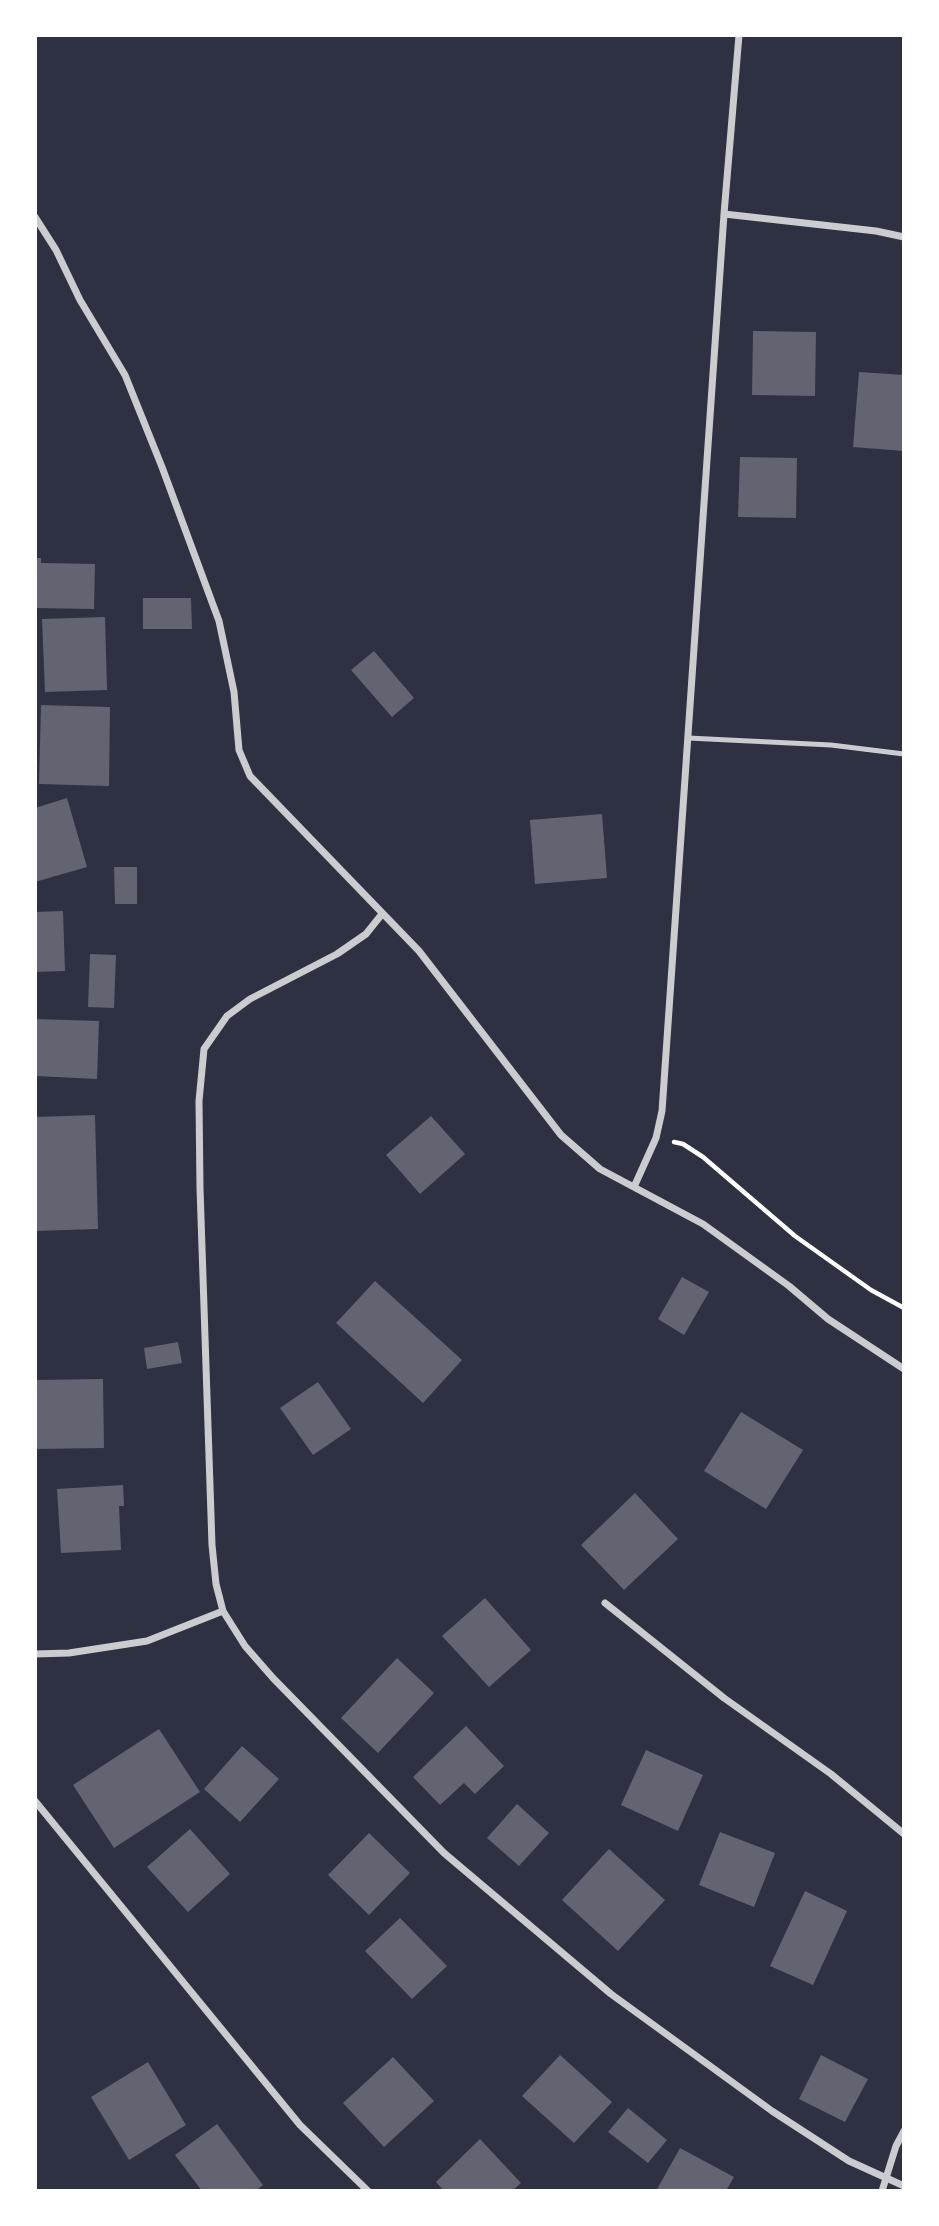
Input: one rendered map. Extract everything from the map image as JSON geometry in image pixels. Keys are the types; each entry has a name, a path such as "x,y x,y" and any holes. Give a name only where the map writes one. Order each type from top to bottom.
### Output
{"street":[{"path":"634,1187 656,1138 662,1111 724,214 739,35"},
{"path":"724,214 876,231 904,237"},
{"path":"35,217 125,375 162,467 219,621 234,691 239,750 250,776 419,951 561,1135 600,1169 703,1224 789,1286 828,1319 904,1369"},
{"path":"382,914 366,934 337,954 250,999 227,1016 204,1049 199,1101 212,1545 216,1584 223,1611 245,1646 273,1678 444,1853 632,2009 772,2111 849,2161 904,2186"},
{"path":"605,1603 723,1698 831,1774 904,1833"},
{"path":"35,1654 69,1653 147,1641 223,1611"},
{"path":"35,1801 300,2125 368,2191"},
{"path":"882,2191 896,2146 904,2131"}],"lane":[{"path":"688,738 831,745 904,754"}],"path":[{"path":"656,1138 682,1144 703,1157 796,1236 871,1290 904,1308"}],"building":[{"path":"753,331 816,332 815,396 752,395"},
{"path":"859,372 904,375 904,451 853,447"},
{"path":"740,457 797,458 796,518 738,517"},
{"path":"35,558 41,558 41,563 95,564 94,609 35,608"},
{"path":"143,598 191,598 192,629 143,629"},
{"path":"105,617 107,690 45,692 42,619"},
{"path":"374,651 414,698 392,717 351,670"},
{"path":"41,705 110,707 109,786 39,784"},
{"path":"67,798 87,867 35,882 35,808"},
{"path":"602,814 607,878 535,884 530,820"},
{"path":"114,867 137,867 137,904 115,904"},
{"path":"63,911 65,971 35,972 35,912"},
{"path":"90,954 116,955 114,1008 88,1007"},
{"path":"35,1019 99,1021 97,1079 35,1076"},
{"path":"95,1115 98,1229 35,1231 35,1117"},
{"path":"431,1116 465,1154 420,1194 386,1155"},
{"path":"682,1277 709,1292 684,1335 658,1319"},
{"path":"375,1281 462,1360 423,1403 336,1323"},
{"path":"178,1342 182,1363 147,1369 144,1348"},
{"path":"103,1379 104,1448 35,1449 35,1380"},
{"path":"318,1382 351,1429 313,1455 280,1408"},
{"path":"741,1412 803,1450 766,1509 704,1471"},
{"path":"123,1485 124,1506 119,1506 121,1550 61,1553 57,1489"},
{"path":"635,1493 678,1539 624,1590 581,1545"},
{"path":"485,1598 531,1650 489,1687 442,1636"},
{"path":"397,1658 434,1693 378,1753 341,1718"},
{"path":"466,1726 504,1766 475,1794 464,1783 440,1805 413,1777"},
{"path":"159,1729 200,1792 114,1848 73,1785"},
{"path":"242,1746 279,1779 240,1822 204,1789"},
{"path":"646,1750 703,1775 678,1831 621,1805"},
{"path":"517,1804 549,1833 519,1866 487,1838"},
{"path":"190,1829 230,1874 188,1912 147,1867"},
{"path":"720,1832 775,1853 754,1907 699,1885"},
{"path":"369,1833 410,1873 369,1915 328,1875"},
{"path":"609,1849 665,1900 618,1951 562,1900"},
{"path":"805,1891 847,1911 813,1985 770,1966"},
{"path":"400,1918 447,1966 412,1999 365,1951"},
{"path":"560,2055 612,2102 574,2143 522,2096"},
{"path":"821,2055 868,2079 845,2122 799,2099"},
{"path":"393,2057 434,2101 384,2147 343,2103"},
{"path":"148,2062 186,2125 129,2160 91,2097"},
{"path":"628,2108 667,2140 648,2163 608,2132"},
{"path":"217,2124 263,2185 255,2191 202,2191 175,2155"},
{"path":"480,2139 521,2183 512,2191 444,2191 436,2182"},
{"path":"680,2148 734,2177 726,2191 656,2191"}]}
